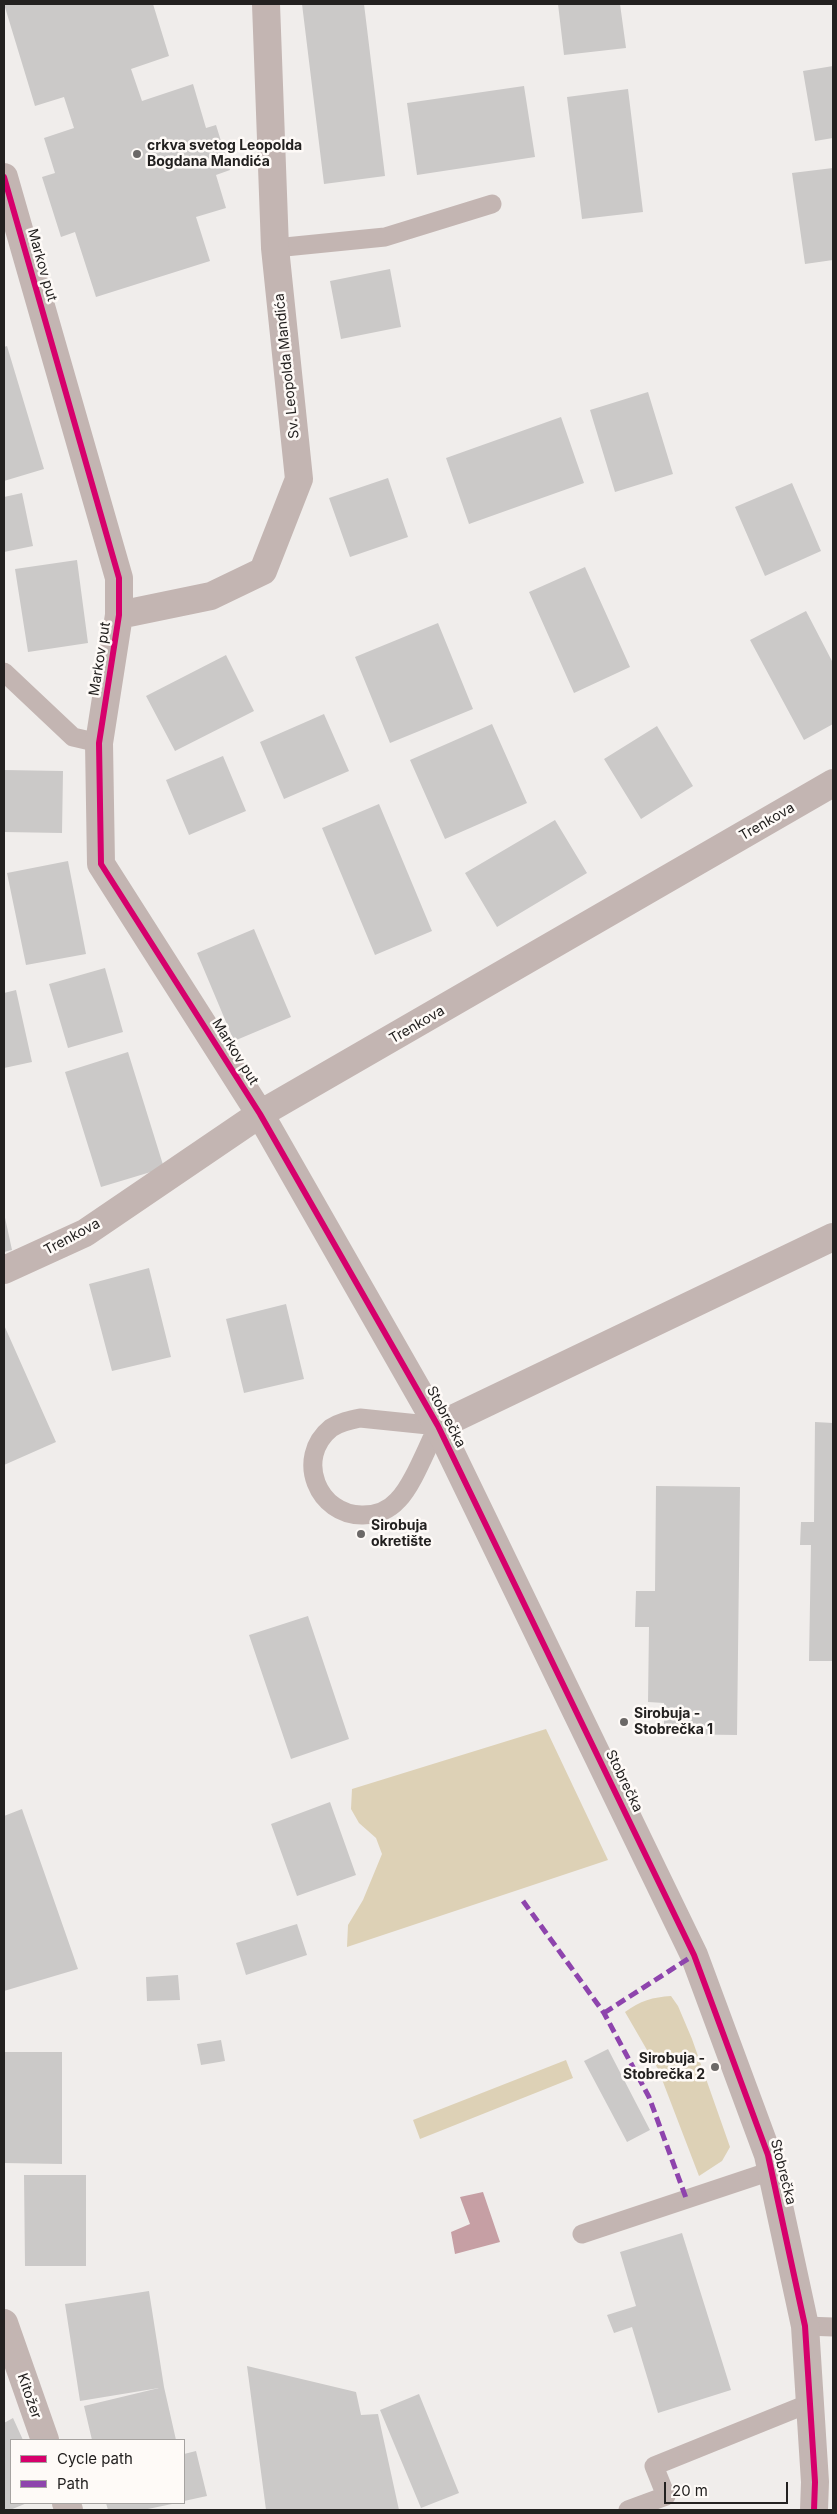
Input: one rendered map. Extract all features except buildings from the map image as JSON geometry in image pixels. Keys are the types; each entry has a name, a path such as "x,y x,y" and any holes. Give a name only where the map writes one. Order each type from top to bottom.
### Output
{"street":[{"name":"Sv. Leopolda Mandića","path":"119,615 211,596 263,571 298,479 275,248 266,4"},
{"name":"Markov put","path":"4,177 119,578 119,615 99,743 101,864 260,1114"},
{"name":"Trenkova","path":"4,1270 85,1233 260,1114 833,783"},
{"name":"Stobrečka","path":"260,1114 438,1426 694,1955 768,2155 805,2326 816,2482 814,2510"},
{"path":"438,1426 833,1237"},
{"name":"Kitožer","path":"4,2323 44,2439"}],"lane":[{"path":"275,248 385,237 492,204"},
{"path":"4,672 73,737 99,743"},
{"path":"360,1418 438,1426 407,1486 398,1500 384,1511 369,1515 351,1516 336,1509 323,1498 316,1484 313,1469 314,1454 321,1439 331,1428 345,1421 360,1418"},
{"path":"582,2234 771,2171"},
{"path":"805,2326 833,2327"},
{"path":"628,2510 666,2496 654,2466 810,2403"}],"shaded area":[{"path":"546,1729 608,1860 347,1947 348,1925 363,1900 382,1854 376,1838 359,1823 351,1809 352,1789"},
{"path":"671,1996 678,2006 692,2039 730,2147 722,2161 699,2176 658,2069 625,2012 647,2000"},
{"path":"566,2060 573,2078 420,2139 413,2120"},
{"path":"483,2192 500,2242 455,2254 451,2232 470,2224 460,2197"}],"marked path":[{"path":"523,1901 604,2013 649,2097 686,2198"},
{"path":"604,2013 694,1955"}],"cycle path":[{"path":"4,177 119,578 119,615 99,743 101,864 260,1114 438,1426 694,1955 768,2155 805,2326 815,2482 814,2510"}],"place":[{"name":"crkva svetog Leopolda Bogdana Mandića","path":"137,154"},
{"name":"Sirobuja okretište","path":"361,1534"},
{"name":"Sirobuja - Stobrečka 1","path":"624,1722"},
{"name":"Sirobuja - Stobrečka 2","path":"715,2067"}]}
